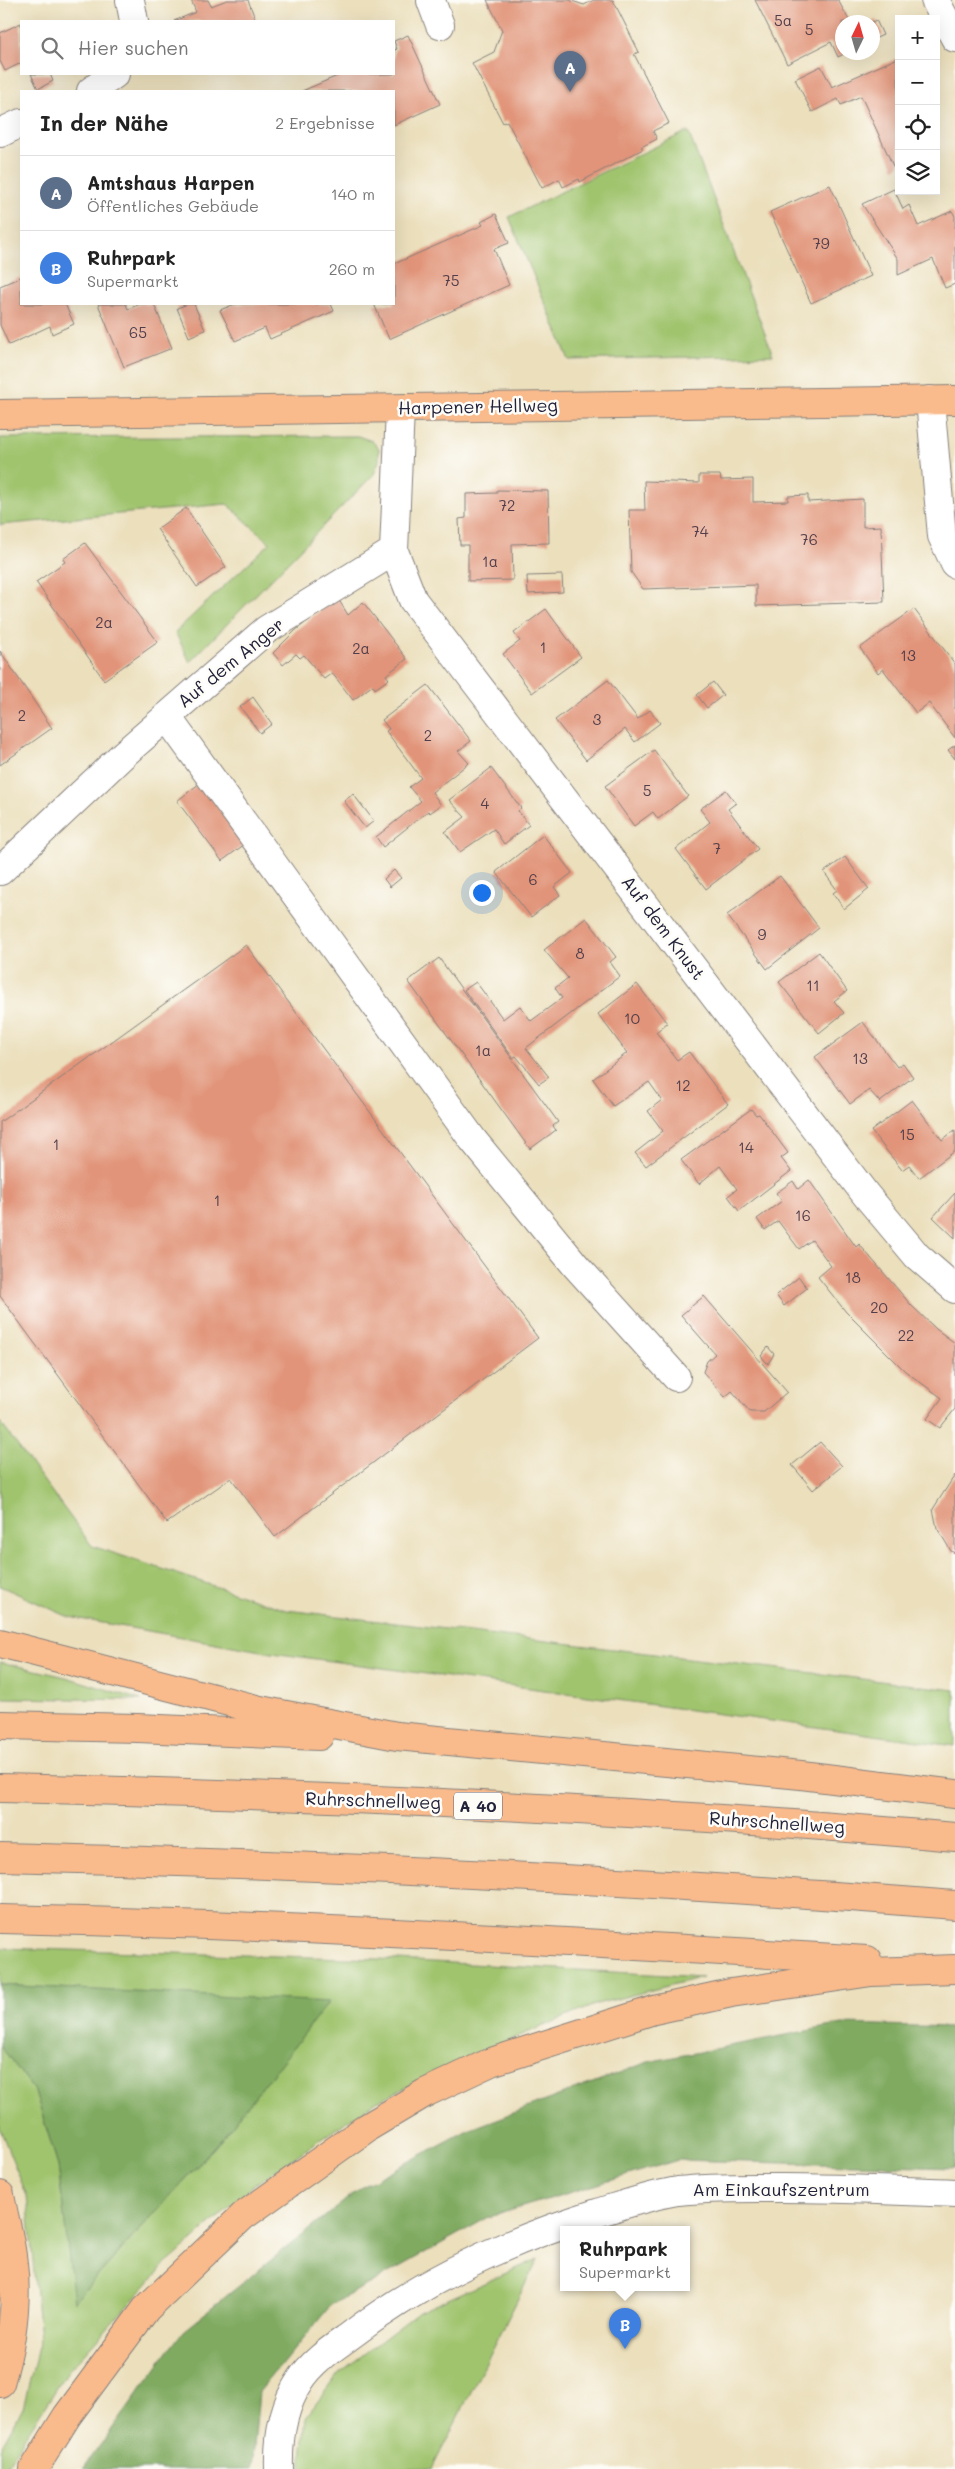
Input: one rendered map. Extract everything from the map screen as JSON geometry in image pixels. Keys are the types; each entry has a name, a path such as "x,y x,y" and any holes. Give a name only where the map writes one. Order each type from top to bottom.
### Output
{"main road":[{"name":"Harpener Hellweg","path":"0,414 942,400"},
{"path":"0,1643 158,1686 269,1712 388,1735 801,1775 955,1794"},
{"path":"0,1725 138,1728 462,1743"},
{"name":"Ruhrschnellweg","path":"0,1788 458,1804 703,1818 955,1837"},
{"path":"0,1857 280,1865 491,1874 702,1886 955,1905"},
{"path":"0,1919 258,1928 636,1946 955,1967"},
{"path":"34,2469 67,2416 146,2310 243,2216 368,2127 425,2093 491,2062 654,2010 731,1993 862,1973 955,1967"},
{"path":"0,2195 14,2265 13,2315 6,2361 0,2383"}],"street":[{"path":"130,0 134,20"},
{"path":"935,0 954,31"},
{"path":"92,90 114,75"},
{"path":"0,132 20,123"},
{"path":"942,400 942,536 955,564"},
{"path":"394,551 400,409"},
{"name":"Auf dem Anger","path":"0,870 166,717 266,630 394,551"},
{"name":"Auf dem Knust","path":"394,551 413,600 713,995 871,1202 917,1256 955,1289"},
{"path":"166,717 473,1140 576,1266 676,1377"},
{"name":"Am Einkaufszentrum","path":"279,2469 279,2431 287,2408 300,2381 321,2357 384,2309 470,2261 515,2241 613,2208 677,2192 734,2188 812,2188 955,2193"}],"green space":[{"path":"688,131 773,355 569,360 509,217"},
{"path":"358,436 372,441 379,448 379,461 374,474 190,662 175,632 270,543 227,504 0,525 0,438"},
{"path":"0,1422 92,1546 287,1610 955,1690 955,1746 272,1653 69,1617 0,1586"},
{"path":"0,1662 66,1677 141,1700 0,1698"},
{"path":"0,1948 379,1959 703,1977 597,2004 495,2046 375,2102 254,2185 163,2267 68,2371 4,2469 0,2469 0,2449 23,2408 40,2339 27,2196 0,2129 0,2045 35,2092 58,2165 75,2301 219,2142 328,2003 0,1985"},
{"path":"0,1985 329,2002 219,2142 74,2302 58,2165 35,2092 0,2045"},
{"path":"842,2024 955,2027 955,2168 678,2160 489,2217 331,2305 259,2392 252,2469 83,2469 183,2331 363,2186 468,2130 648,2062"},
{"path":"538,2259 432,2469 301,2469 306,2417 339,2373 419,2312"}],"building":[{"path":"191,0 208,0 211,6 227,0 248,0 256,20 176,20 196,12"},
{"path":"487,0 569,0 584,5 594,0 613,0 639,52 634,54 669,123 653,131 657,139 641,147 643,149 580,182 579,179 563,187 559,179 542,188 507,121 503,123 472,63 494,52 502,30"},
{"path":"755,0 838,0 846,15 835,15 835,51 831,42 787,64"},
{"path":"20,23 20,64 5,71 0,61 0,33"},
{"path":"408,35 440,104 395,125 395,90 304,90 340,75 395,75 395,50 397,49 395,41"},
{"path":"895,59 895,168 861,96 841,105 838,99 812,112 795,79 821,66 832,87"},
{"path":"31,75 50,75 53,81 38,89"},
{"path":"830,185 871,276 811,303 770,212"},
{"path":"894,189 895,195 903,209 909,205 918,226 952,211 955,216 955,284 945,288 933,259 898,275 898,259 862,204"},
{"path":"496,214 509,243 494,249 509,285 389,339 374,305 395,305 395,264 483,225 481,222"},
{"path":"20,277 20,305 65,305 74,324 52,334 50,326 9,345 0,325 0,286"},
{"path":"98,305 126,305 128,309 138,305 154,305 172,348 124,367"},
{"path":"185,305 194,305 205,330 189,337 177,308"},
{"path":"232,305 331,305 334,311 270,339 265,328 235,341 220,310"},
{"path":"699,475 720,475 721,480 753,479 753,502 788,501 788,496 808,495 808,502 863,499 863,527 881,526 884,602 756,606 756,585 643,589 631,572 629,510 645,510 644,481 699,483"},
{"path":"497,490 548,491 549,543 512,544 513,580 468,581 468,545 460,545 459,519 466,518 466,494 497,493"},
{"path":"186,508 226,567 197,587 157,529"},
{"path":"85,543 158,642 104,680 36,582 65,562 63,559"},
{"path":"562,575 563,592 528,594 527,576"},
{"path":"337,597 348,615 363,602 407,659 386,675 389,679 375,689 373,685 353,700 332,673 324,679 304,655 300,658 296,654 283,665 273,653 295,631"},
{"path":"546,609 581,657 532,693 503,654 520,641 514,633"},
{"path":"914,609 955,664 955,738 929,703 916,713 883,669 878,673 860,648"},
{"path":"0,651 52,728 0,765"},
{"path":"608,680 638,719 650,710 660,723 635,742 625,729 586,760 555,720"},
{"path":"713,682 723,695 707,708 697,695"},
{"path":"428,685 471,741 458,751 469,763 432,792 441,805 430,813 428,811 383,847 376,837 421,801 409,787 421,778 386,731 389,729 382,720"},
{"path":"253,697 272,724 260,733 240,707"},
{"path":"955,745 955,759 948,750"},
{"path":"654,750 688,796 658,819 653,812 634,826 605,786"},
{"path":"491,768 521,808 518,811 529,825 504,844 494,829 460,852 445,832 465,817 449,800"},
{"path":"200,783 245,844 222,861 177,801"},
{"path":"726,790 736,803 728,809 758,849 706,889 676,849 710,822 700,809"},
{"path":"353,794 374,821 365,828 344,801"},
{"path":"543,835 572,873 554,887 560,895 531,917 496,872"},
{"path":"845,857 869,889 844,909 833,893 837,890 824,872"},
{"path":"394,870 401,878 390,887 384,879"},
{"path":"780,876 819,928 767,969 727,915"},
{"path":"586,918 616,957 610,962 620,976 526,1048 549,1077 539,1084 516,1056 513,1058 464,990 476,982 503,1019 520,1006 531,1021 562,998 555,988 568,978 544,950"},
{"path":"246,945 538,1338 275,1537 231,1478 167,1523 0,1296 0,1122"},
{"path":"819,952 847,991 834,1001 844,1013 819,1033 779,982"},
{"path":"439,958 558,1122 553,1126 556,1130 530,1149 408,981"},
{"path":"637,984 667,1023 656,1032 677,1060 689,1052 728,1104 646,1166 635,1153 663,1131 648,1111 662,1100 649,1082 613,1106 593,1079 627,1053 598,1014"},
{"path":"863,1022 897,1067 903,1063 913,1077 880,1102 869,1090 850,1104 815,1057"},
{"path":"912,1100 942,1140 955,1130 955,1151 919,1178 909,1165 902,1170 871,1131"},
{"path":"751,1109 756,1115 759,1114 788,1153 781,1158 791,1171 739,1211 728,1196 737,1189 720,1166 699,1184 681,1160"},
{"path":"809,1180 856,1247 859,1244 911,1305 936,1329 955,1343 955,1409 940,1428 927,1419 942,1398 905,1371 846,1312 818,1277 831,1266 812,1240 799,1249 778,1221 765,1230 757,1219 782,1201 776,1193 793,1181 798,1189"},
{"path":"955,1193 955,1238 933,1217"},
{"path":"799,1277 807,1288 784,1306 776,1295"},
{"path":"704,1296 787,1392 764,1412 750,1412 732,1391 725,1397 703,1372 707,1361 715,1354 681,1315"},
{"path":"768,1347 774,1354 768,1364 761,1356"},
{"path":"820,1442 842,1466 813,1490 792,1465"},
{"path":"955,1475 955,1553 951,1551 937,1528 933,1509"}],"place":[{"name":"Amtshaus Harpen","path":"570,92"},
{"name":"Ruhrpark","path":"625,2349"}]}
